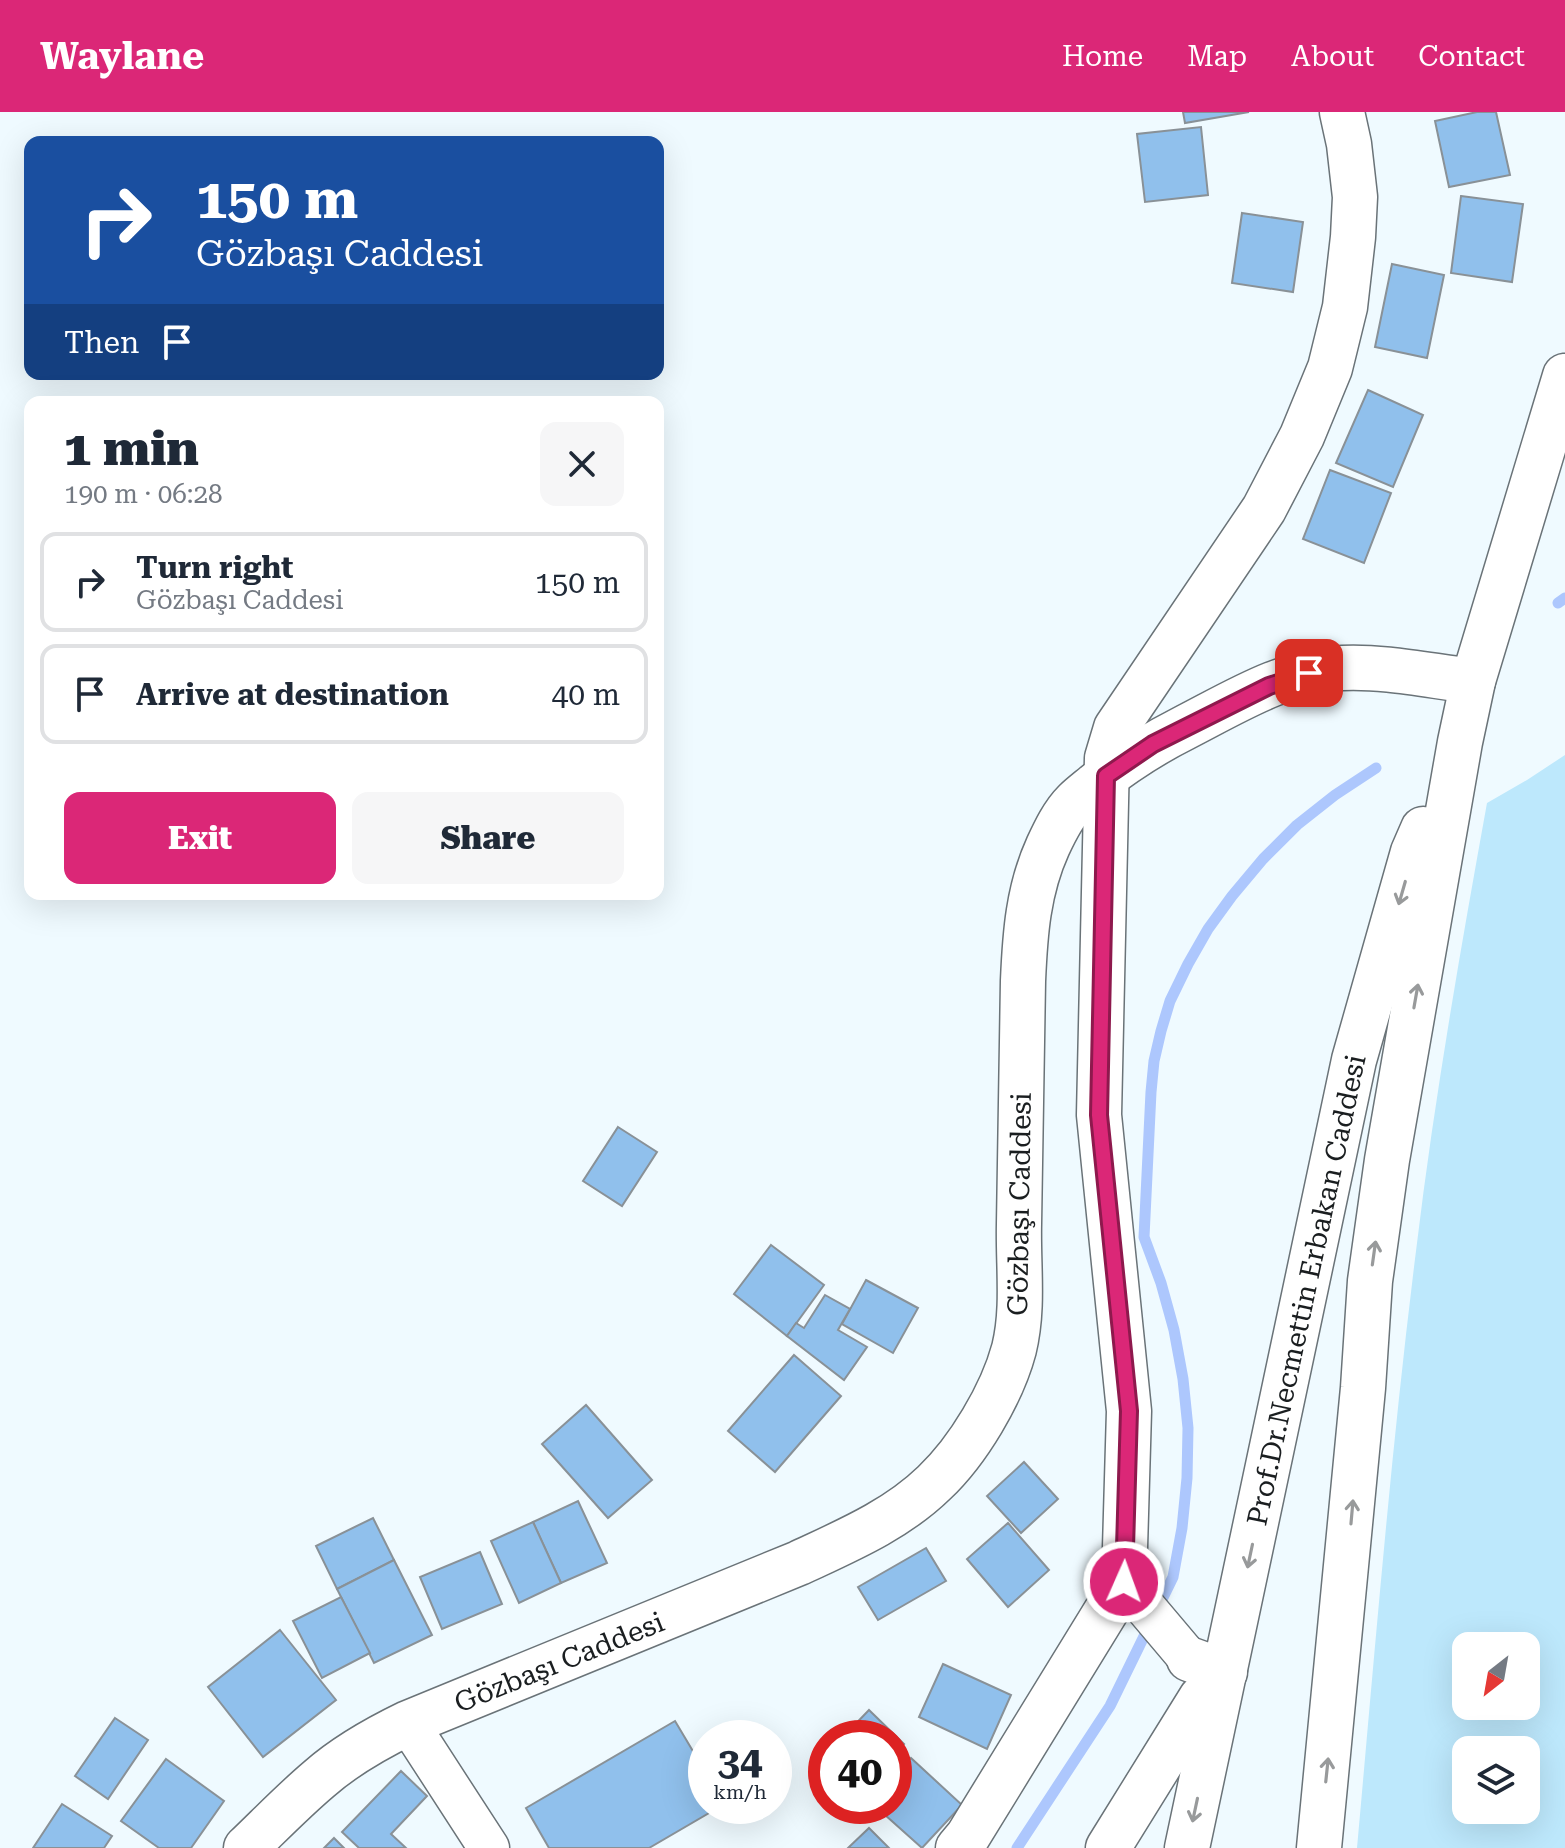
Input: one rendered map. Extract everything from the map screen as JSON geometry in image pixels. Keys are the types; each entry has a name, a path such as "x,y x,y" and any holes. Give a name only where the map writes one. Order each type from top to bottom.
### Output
{"street":[{"path":"958,1848 1124,1582 1129,1411 1099,1115 1107,758 1116,728 1264,509 1302,436 1330,368 1345,307 1355,210 1349,144 1342,112"},
{"name":"Prof.Dr.Necmettin Erbakan Caddesi","path":"1319,1848 1363,1388 1370,1281 1387,1160 1473,681 1565,376"},
{"name":"Gözbaşı Caddesi","path":"246,1848 320,1778 381,1736 860,1535 896,1514 932,1485 958,1458 982,1420 1013,1351 1019,1322 1024,944 1029,904 1039,865 1056,828 1074,802 1119,766 1166,737 1269,686 1309,673 1341,668 1473,681"},
{"name":"Prof.Dr.Necmettin Erbakan Caddesi","path":"1187,1848 1207,1666 1354,1060 1413,852 1460,742"},
{"path":"1108,1848 1201,1698 1207,1666 1124,1582"},
{"path":"408,1723 489,1848"}],"shaded area":[{"path":"1565,755 1565,1848 1357,1848 1384,1550 1423,1195 1487,803"}],"building":[{"path":"1183,112 1249,112 1185,123"},
{"path":"1477,112 1496,112 1510,175 1449,187 1435,121"},
{"path":"1201,127 1208,195 1145,202 1137,134"},
{"path":"1461,196 1523,204 1512,282 1451,273"},
{"path":"1242,213 1303,222 1293,292 1232,283"},
{"path":"1392,264 1444,275 1427,358 1375,347"},
{"path":"1368,390 1423,415 1393,487 1336,463"},
{"path":"1330,470 1391,493 1364,563 1303,539"},
{"path":"618,1127 657,1152 622,1206 583,1181"},
{"path":"771,1245 824,1285 787,1336 734,1294"},
{"path":"866,1280 918,1308 893,1353 842,1324"},
{"path":"825,1295 850,1309 838,1330 867,1347 844,1380 787,1336 796,1323 804,1328"},
{"path":"794,1355 841,1396 775,1472 728,1431"},
{"path":"586,1405 652,1480 608,1518 542,1444"},
{"path":"1024,1462 1058,1499 1021,1533 987,1496"},
{"path":"578,1501 607,1563 561,1583 533,1522"},
{"path":"373,1518 394,1560 337,1589 316,1546"},
{"path":"533,1522 561,1583 519,1603 491,1541"},
{"path":"1008,1523 1049,1570 1008,1607 967,1559"},
{"path":"926,1548 946,1581 878,1620 858,1587"},
{"path":"480,1552 502,1604 442,1629 420,1577"},
{"path":"394,1560 432,1635 374,1663 337,1589"},
{"path":"341,1597 370,1653 322,1678 293,1621"},
{"path":"280,1630 336,1700 263,1757 208,1687"},
{"path":"943,1664 1011,1695 987,1749 919,1717"},
{"path":"869,1710 879,1720 859,1720"},
{"path":"115,1718 148,1740 108,1799 75,1776"},
{"path":"675,1721 688,1743 690,1824 649,1848 549,1848 526,1808"},
{"path":"166,1759 224,1801 191,1848 159,1848 121,1821"},
{"path":"912,1759 962,1805 922,1848 895,1824 912,1824"},
{"path":"401,1771 427,1796 391,1834 406,1848 359,1848 342,1832"},
{"path":"62,1804 112,1836 104,1848 33,1848"},
{"path":"869,1828 889,1848 848,1848"},
{"path":"334,1838 344,1848 324,1848"}],"waterway":[{"path":"1558,603 1565,598"},
{"path":"1017,1848 1110,1706 1173,1577 1182,1528 1188,1428 1183,1379 1174,1330 1144,1237 1154,1061 1170,1001 1208,929 1263,859 1297,825 1376,768"}],"route":[{"path":"1124,1582 1129,1411 1099,1115 1106,776 1153,744 1269,686 1309,673"}]}
